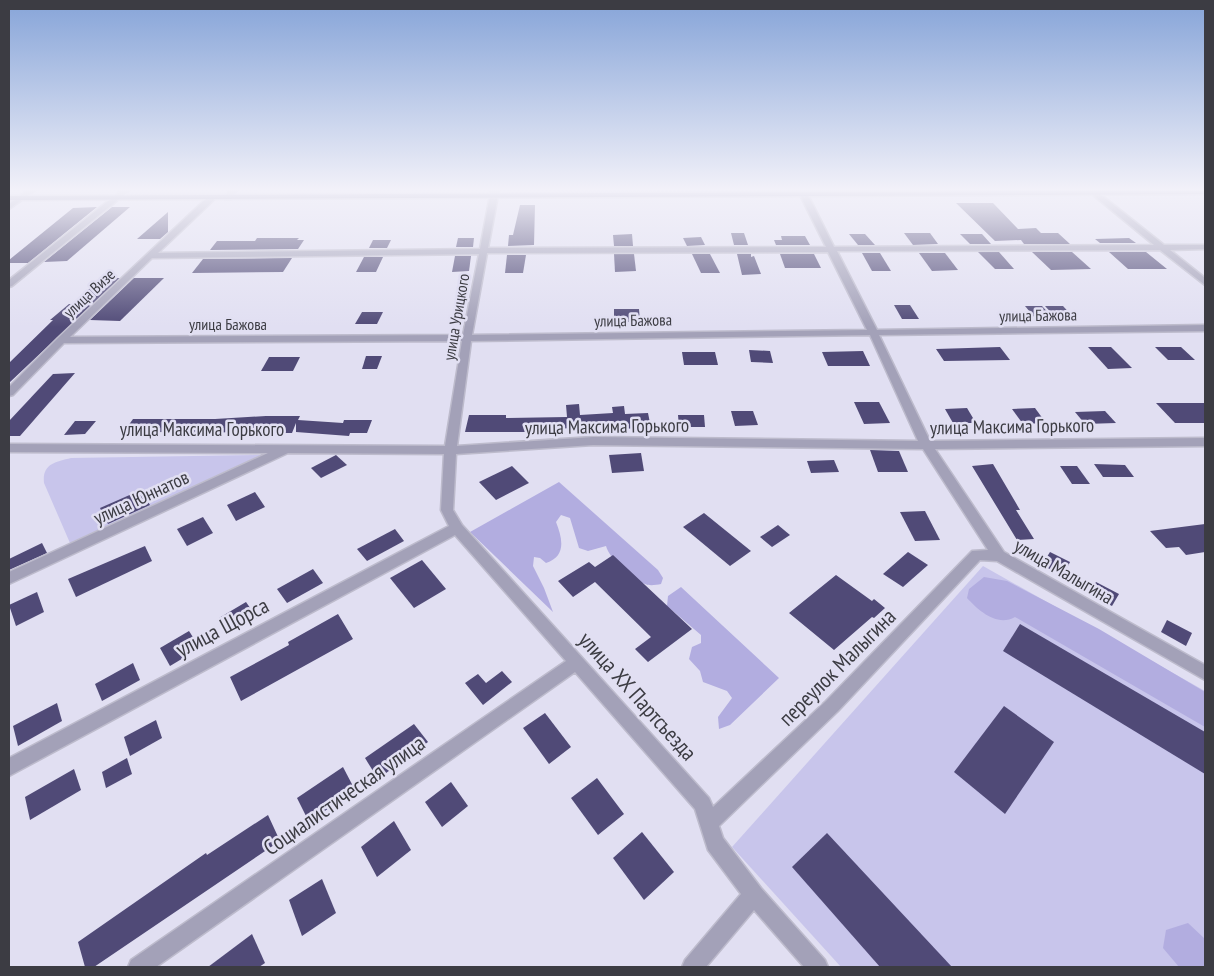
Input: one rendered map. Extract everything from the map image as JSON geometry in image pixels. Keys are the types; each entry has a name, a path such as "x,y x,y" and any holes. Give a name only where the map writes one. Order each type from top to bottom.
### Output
{"street":[{"path":"9,284 70,236"},
{"name":"улица Визе","path":"9,393 61,340 172,236"},
{"name":"улица Урицкого","path":"450,450 485,236"},
{"name":"улица Малыгина","path":"824,236 873,332 926,445 1000,556 1205,673"},
{"path":"1146,236 1205,282"},
{"path":"151,256 482,251 1205,247"},
{"name":"улица Бажова","path":"61,340 467,338 1205,328"},
{"name":"улица Максима Горького","path":"9,448 450,450 593,441 926,445 1205,442"},
{"name":"улица Юннатов","path":"9,578 289,448"},
{"name":"улица XX Партсъезда","path":"450,450 447,510 457,528 704,804 715,843 754,895 818,967"},
{"name":"улица Щорса","path":"9,767 457,528"},
{"name":"переулок Малыгина","path":"709,823 832,706 977,555 1000,556"},
{"name":"Социалистическая улица","path":"138,967 577,662"},
{"path":"692,967 754,895"}],"shaded area":[{"path":"261,455 70,543 44,483 47,468 55,463 71,458"},
{"path":"559,482 658,570 663,578 661,584 647,585 634,578 617,563 606,546 588,551 579,548 570,518 561,515 556,522 561,541 560,552 546,563 540,558 534,557 533,566 553,612 470,532"},
{"path":"983,566 1205,691 1205,967 841,967 732,847"},
{"path":"984,577 1007,581 1099,629 1205,692 1205,727 1015,617 1008,620 995,619 977,608 967,598 969,589"},
{"path":"681,587 779,678 730,725 719,729 718,717 732,698 727,691 703,682 700,671 689,659 692,647 701,643 701,635 667,606 668,596"},
{"path":"1188,923 1205,939 1205,967 1179,967 1163,948 1166,930"}],"building":[{"path":"39,236 62,236 28,263 9,263 9,260"},
{"path":"77,236 97,236 67,261 44,262"},
{"path":"141,236 164,236 160,239 137,239"},
{"path":"509,236 534,236 534,245 508,246"},
{"path":"613,236 632,236 633,246 614,246"},
{"path":"732,236 745,236 748,245 734,245"},
{"path":"781,236 805,236 810,245 776,245 774,240 782,240"},
{"path":"850,236 866,236 875,245 858,245"},
{"path":"906,236 932,236 938,244 913,245"},
{"path":"962,236 983,236 991,244 970,244"},
{"path":"989,236 1061,236 1070,244 1024,244 1021,240 995,241"},
{"path":"701,237 705,245 687,246 683,238"},
{"path":"257,238 299,238 297,240 304,240 298,249 210,250 217,241 255,241"},
{"path":"458,238 474,238 473,247 456,247"},
{"path":"1129,238 1136,243 1100,243 1095,239"},
{"path":"373,240 391,240 387,248 369,248"},
{"path":"978,252 999,252 1014,269 995,269"},
{"path":"1032,252 1072,252 1091,269 1051,270"},
{"path":"1109,252 1146,252 1167,269 1128,269"},
{"path":"862,253 880,253 891,271 872,271"},
{"path":"919,253 945,253 958,270 932,271"},
{"path":"614,254 634,254 636,271 615,272"},
{"path":"692,254 710,254 720,273 701,273"},
{"path":"737,254 751,254 751,257 754,256 761,274 742,275"},
{"path":"780,254 814,254 821,268 785,268"},
{"path":"507,255 526,255 523,273 505,273"},
{"path":"455,256 471,256 469,271 452,272"},
{"path":"364,257 383,257 376,272 356,272"},
{"path":"292,258 283,272 192,273 203,259"},
{"path":"100,278 120,278 9,383 9,363 53,320 50,320 69,304 74,304"},
{"path":"134,278 164,278 120,321 90,320"},
{"path":"894,305 910,305 919,319 902,319"},
{"path":"1025,306 1042,306 1053,318 1035,318"},
{"path":"1045,306 1063,306 1074,318 1056,318"},
{"path":"614,309 639,309 640,322 614,322"},
{"path":"362,312 383,312 377,324 355,324"},
{"path":"1000,347 1010,360 944,361 936,349"},
{"path":"1088,347 1111,347 1132,368 1108,369"},
{"path":"1155,347 1181,347 1195,360 1168,360"},
{"path":"749,350 770,351 773,363 751,362"},
{"path":"863,351 870,366 828,366 822,352"},
{"path":"682,352 715,352 718,365 684,365"},
{"path":"366,356 382,356 377,369 362,369"},
{"path":"269,357 300,357 293,371 261,371"},
{"path":"75,373 20,436 9,436 9,421 53,374"},
{"path":"854,402 879,402 890,423 864,424"},
{"path":"1156,403 1205,403 1205,423 1175,423"},
{"path":"579,404 580,415 613,413 612,407 624,406 625,414 648,413 651,428 614,429 614,426 553,429 553,432 465,432 469,415 506,415 506,418 567,417 566,405"},
{"path":"967,408 976,423 953,423 945,409"},
{"path":"1035,408 1046,423 1023,424 1012,409"},
{"path":"731,411 753,411 758,425 735,426"},
{"path":"1105,411 1116,423 1085,424 1075,412"},
{"path":"678,415 704,415 705,427 679,427"},
{"path":"300,416 298,420 343,423 344,420 372,420 367,433 350,433 349,436 296,432 296,423 292,433 258,433 258,431 162,435 164,432 123,433 133,419 215,419"},
{"path":"75,421 96,421 85,434 64,435"},
{"path":"870,450 899,451 908,472 878,472"},
{"path":"641,453 644,471 612,473 609,455"},
{"path":"336,455 347,465 321,478 311,468"},
{"path":"834,460 839,472 811,473 807,461"},
{"path":"993,464 1020,510 1016,510 1034,539 1017,540 972,466"},
{"path":"1094,464 1125,465 1134,477 1103,477"},
{"path":"512,466 529,483 496,500 479,482"},
{"path":"1060,466 1077,466 1090,484 1072,484"},
{"path":"141,490 150,505 108,524 100,508"},
{"path":"255,492 265,507 236,521 227,505"},
{"path":"925,511 940,540 915,541 900,512"},
{"path":"704,513 751,551 730,566 683,527"},
{"path":"203,517 213,533 187,546 177,529"},
{"path":"1205,524 1205,552 1186,555 1179,547 1166,548 1150,531"},
{"path":"778,525 790,535 772,547 760,537"},
{"path":"395,529 404,541 367,561 357,549"},
{"path":"42,543 47,553 9,570 9,559"},
{"path":"145,546 152,561 76,597 68,579"},
{"path":"908,552 928,565 903,587 883,574"},
{"path":"1050,552 1070,562 1063,576 1042,565"},
{"path":"613,555 692,629 648,662 635,649 651,637 595,582 573,597 558,581 589,562 595,567"},
{"path":"422,560 446,589 414,608 390,578"},
{"path":"313,569 323,583 287,603 277,589"},
{"path":"836,575 885,608 834,650 789,613"},
{"path":"1096,582 1119,594 1112,606 1089,594"},
{"path":"37,592 44,612 16,626 9,605"},
{"path":"246,602 257,618 230,634 219,618"},
{"path":"338,614 353,639 241,701 230,677 289,645 288,642"},
{"path":"1167,620 1192,633 1186,646 1161,632"},
{"path":"1020,624 1205,732 1205,774 1003,651"},
{"path":"189,631 200,648 170,666 160,648"},
{"path":"133,663 140,680 102,701 95,684"},
{"path":"502,671 512,682 483,705 465,683 478,674 486,683"},
{"path":"57,703 62,721 18,746 13,726"},
{"path":"1004,706 1054,742 1005,814 954,772"},
{"path":"545,713 571,747 549,764 523,728"},
{"path":"156,720 162,738 130,756 124,737"},
{"path":"414,724 428,742 378,779 365,758"},
{"path":"127,758 132,774 106,788 102,772"},
{"path":"343,767 355,790 309,822 297,798"},
{"path":"74,769 81,790 30,820 25,797"},
{"path":"597,778 624,814 598,835 571,798"},
{"path":"451,782 468,806 442,827 425,802"},
{"path":"268,815 280,841 94,967 85,967 78,942 206,853 207,855"},
{"path":"394,821 411,850 377,877 361,847"},
{"path":"642,832 674,872 644,900 613,858"},
{"path":"827,833 952,967 880,967 792,867"},
{"path":"322,879 336,913 302,936 289,900"},
{"path":"252,934 265,963 259,967 208,967"}]}
